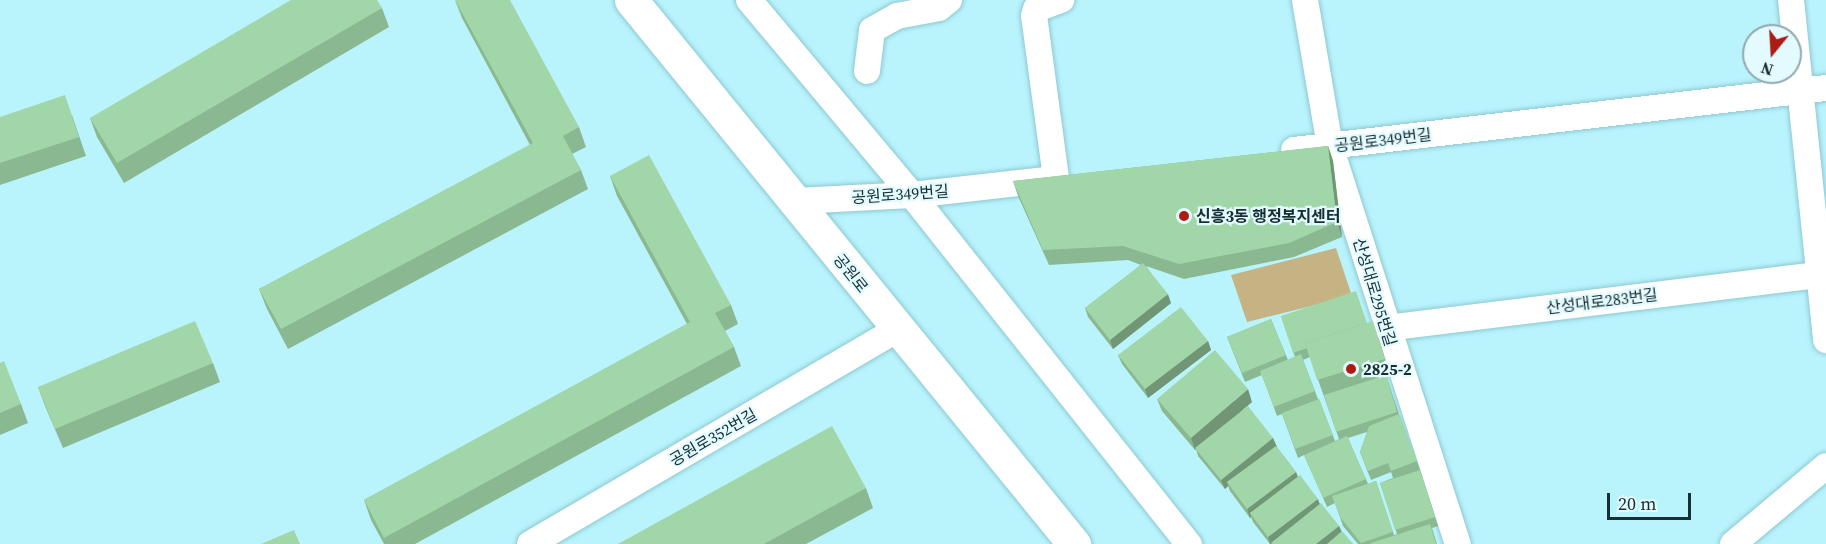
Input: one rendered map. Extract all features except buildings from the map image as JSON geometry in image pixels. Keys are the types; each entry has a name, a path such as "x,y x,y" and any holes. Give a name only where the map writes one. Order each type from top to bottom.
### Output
{"main road":[{"name":"공원로","path":"631,0 796,201 896,330 1074,544"}],"street":[{"path":"749,0 912,195 1188,544"},
{"path":"867,71 872,30 897,16 939,8 949,0"},
{"name":"공원로349번길","path":"796,201 912,195 1068,177 1034,16 1036,9 1060,0"},
{"name":"산성대로295번길","path":"1305,0 1330,146 1386,328 1458,544"},
{"path":"1791,0 1826,339"},
{"name":"공원로349번길","path":"1270,153 1826,88"},
{"name":"산성대로283번길","path":"1386,328 1818,275"},
{"name":"공원로352번길","path":"530,544 896,330"},
{"path":"1733,544 1826,466"}],"shaded area":[{"path":"1336,248 1352,296 1247,322 1231,275"}],"place":[{"name":"신흥3동 행정복지센터","path":"1184,216"},
{"name":"2825-2","path":"1351,369"}]}
